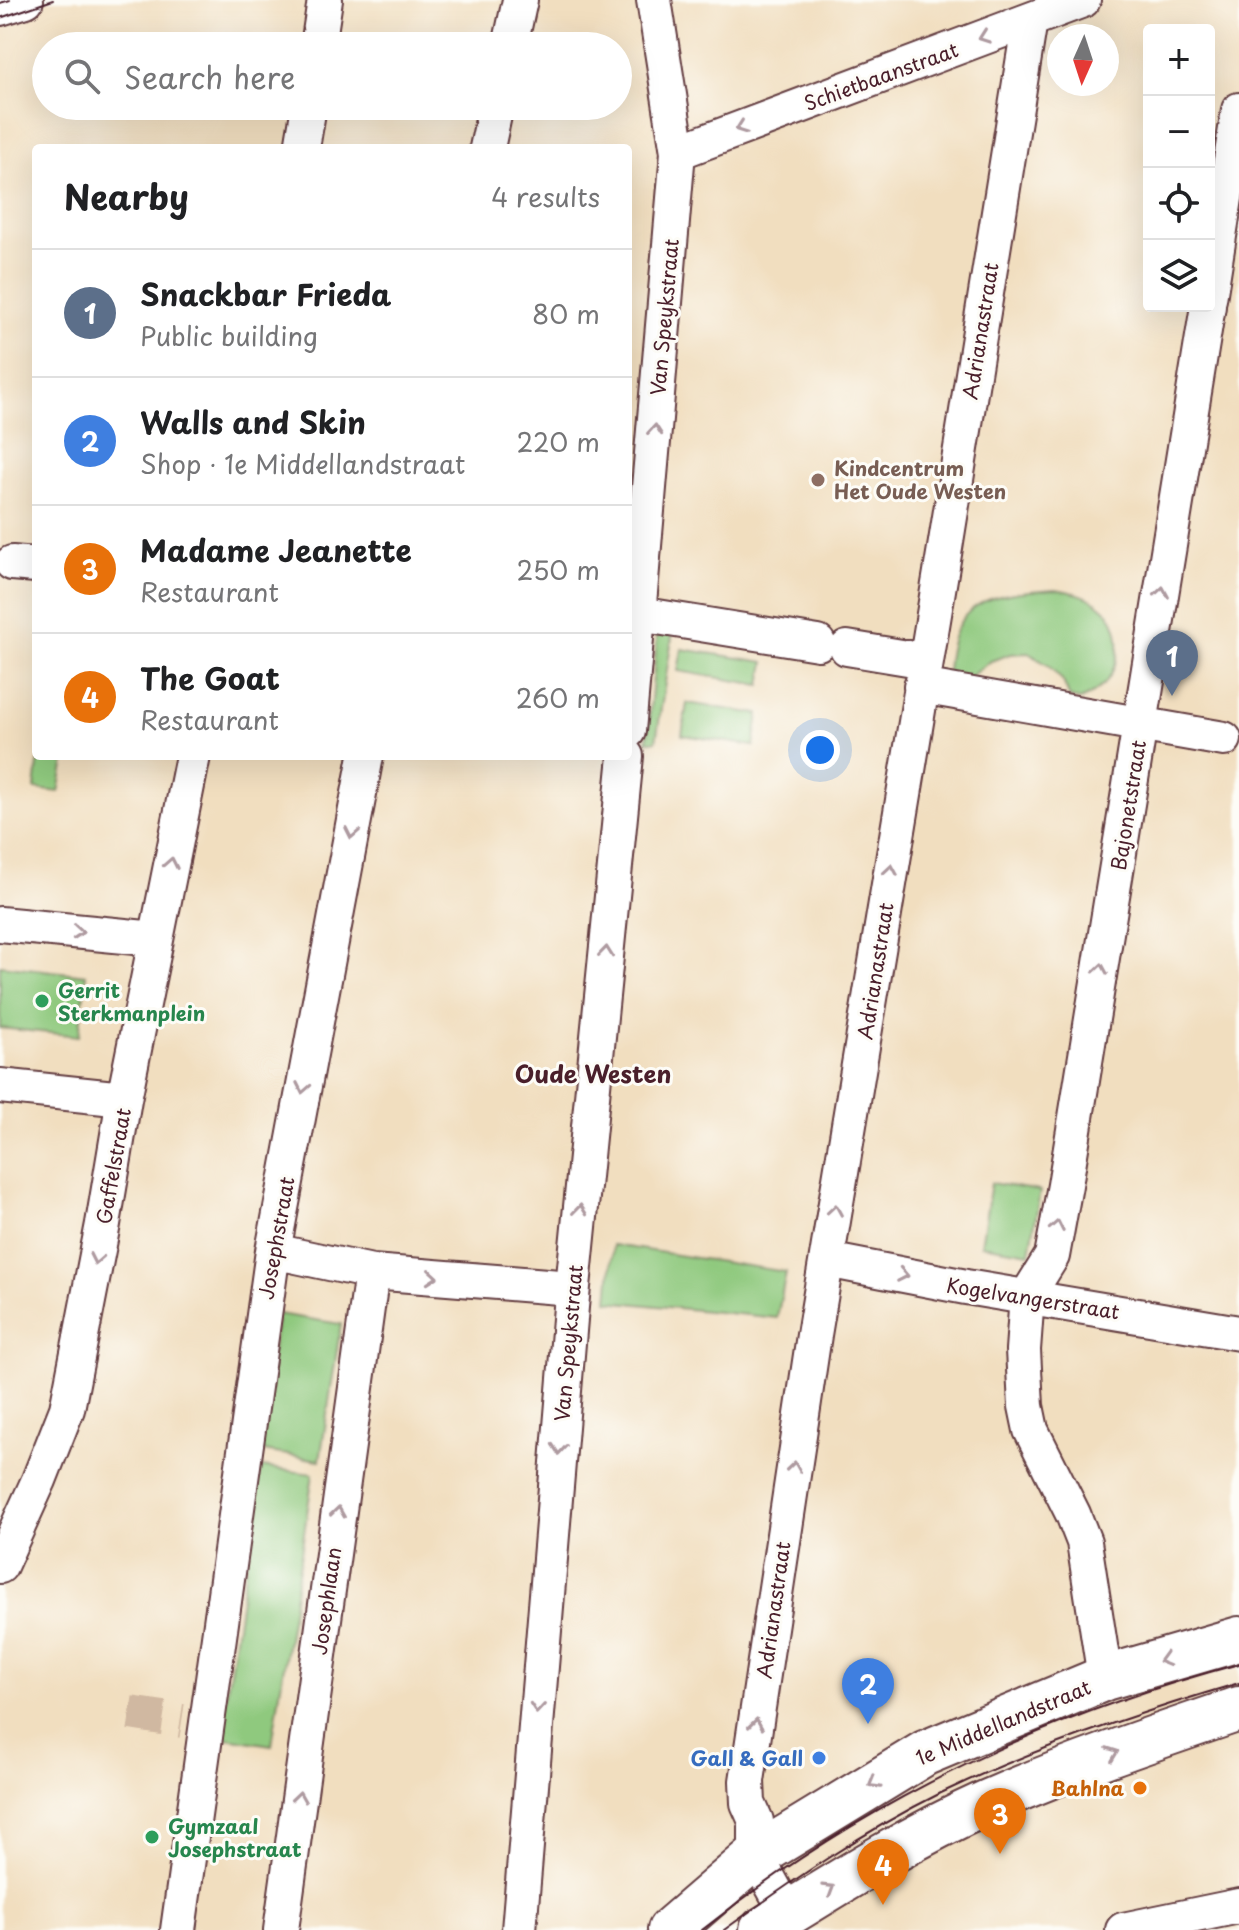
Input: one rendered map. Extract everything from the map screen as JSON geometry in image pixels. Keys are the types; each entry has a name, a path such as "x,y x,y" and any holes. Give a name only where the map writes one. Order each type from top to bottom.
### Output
{"street":[{"path":"0,8 26,0"},
{"path":"320,32 325,0"},
{"path":"513,32 520,0"},
{"name":"Van Speykstraat","path":"632,667 678,152 654,0"},
{"name":"Schietbaanstraat","path":"678,152 1083,0"},
{"name":"Adrianastraat","path":"775,1922 756,1856 756,1821 748,1803 747,1781 827,1260 1030,20"},
{"path":"1215,261 1239,110"},
{"path":"303,144 307,120"},
{"path":"488,144 493,120"},
{"name":"Bajonetstraat","path":"1027,1296 1052,1256 1207,312"},
{"path":"635,619 833,646 924,673 1141,724 1224,739"},
{"name":"Gaffelstraat","path":"0,1566 67,1409 124,1099 192,760"},
{"name":"Josephstraat","path":"178,1930 193,1722 273,1251 365,760"},
{"name":"Van Speykstraat","path":"519,1930 572,1288 626,760"},
{"path":"0,924 156,939"},
{"path":"0,1086 124,1099"},
{"path":"273,1251 372,1272 572,1288"},
{"name":"Kogelvangerstraat","path":"827,1260 1239,1333"},
{"name":"Josephlaan","path":"281,1930 372,1272"},
{"path":"1027,1296 1023,1350 1026,1406 1031,1430 1084,1542 1105,1678"},
{"name":"1e Middellandstraat","path":"670,1930 756,1856 818,1815 925,1753 1105,1678 1239,1639"},
{"path":"775,1922 873,1862 985,1804 1124,1748 1239,1709"},
{"path":"1123,1930 1239,1906"}],"green space":[{"path":"1056,589 1092,600 1114,623 1118,654 1106,682 1097,690 1080,700 1070,698 1063,681 1049,666 1029,653 1010,654 991,661 965,680 954,680 947,672 950,647 957,628 966,614 979,604 1013,593"},
{"path":"658,628 673,631 656,741 647,741"},
{"path":"682,649 765,662 761,685 678,671"},
{"path":"687,703 759,714 754,746 682,735"},
{"path":"39,760 65,760 59,792 35,789"},
{"name":"Gerrit Sterkmanplein","path":"0,965 86,975 79,1036 0,1028"},
{"path":"991,1183 1040,1191 1030,1253 981,1245"},
{"path":"613,1245 786,1272 777,1318 608,1301"},
{"path":"278,1314 341,1324 320,1460 256,1450"},
{"path":"261,1467 313,1474 272,1745 220,1737"}],"tunnel":[{"path":"130,1713 182,1721"}],"tram line":[{"path":"0,3 10,0"},
{"path":"0,18 53,0"},
{"path":"702,1930 825,1843 957,1769 1095,1710 1239,1664"},
{"path":"724,1930 830,1857 884,1823 941,1793 1088,1732 1239,1683"}],"place":[{"name":"Kindcentrum Het Oude Westen","path":"818,480"},
{"name":"Snackbar Frieda","path":"1172,696"},
{"name":"Gerrit Sterkmanplein","path":"42,1001"},
{"name":"Walls and Skin","path":"868,1724"},
{"name":"Gall & Gall","path":"819,1758"},
{"name":"Bahlna","path":"1140,1788"},
{"name":"Gymzaal Josephstraat","path":"152,1837"},
{"name":"Madame Jeanette","path":"1000,1854"},
{"name":"The Goat","path":"883,1905"}],"district":[{"name":"Oude Westen","path":"593,1073"}]}
